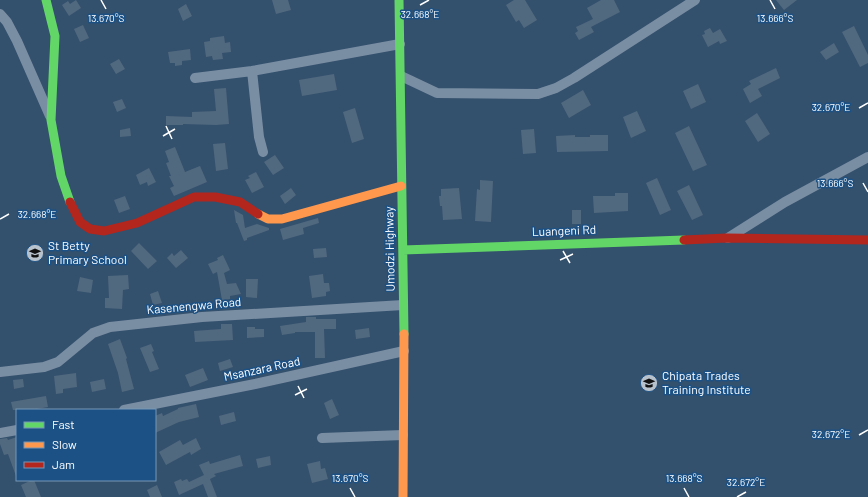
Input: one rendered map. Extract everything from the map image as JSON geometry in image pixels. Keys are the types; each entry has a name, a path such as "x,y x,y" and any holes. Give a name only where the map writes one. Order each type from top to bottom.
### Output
{"main road":[{"path":"46,0 55,36 51,120 61,176 70,202 80,222 90,228 104,232 137,223 194,197 215,197 240,202 268,219 282,219 402,186"},
{"name":"Umodzi Highway","path":"399,0 404,351 403,497"},
{"name":"Luangeni Rd","path":"403,250 726,238 868,240"}],"street":[{"path":"401,76 437,93 538,94 556,88 574,78 695,0"},
{"path":"0,14 7,22 17,41 51,120"},
{"path":"195,78 252,71 400,44"},
{"path":"252,71 259,136 263,152"},
{"name":"Luangeni Rd","path":"726,238 785,202 868,157"},
{"name":"Kasenengwa Road","path":"0,372 44,367 58,362 93,333 110,327 202,317 403,305"},
{"name":"Msanzara Road","path":"129,409 255,384 404,351"},
{"path":"0,433 16,430"},
{"path":"322,438 403,435"}],"building":[{"path":"76,0 81,8 69,16 62,5 68,1 70,4"},
{"path":"272,0 288,0 291,10 276,14"},
{"path":"514,0 525,0 537,20 524,28 519,20 516,22 506,5"},
{"path":"601,0 614,0 620,12 591,27 594,32 579,40 575,33 578,31 576,27 593,19 587,8"},
{"path":"776,0 797,0 784,10"},
{"path":"186,4 192,16 183,21 178,9"},
{"path":"83,25 89,38 80,42 74,29"},
{"path":"854,26 868,55 868,63 860,67 842,32"},
{"path":"710,28 713,33 720,29 727,41 720,44 719,41 708,47 702,35 705,34 704,31"},
{"path":"224,36 225,43 230,42 231,52 222,53 223,59 213,60 212,56 206,57 204,42 210,41 210,38"},
{"path":"834,43 839,52 826,60 820,52"},
{"path":"190,49 191,60 182,61 182,65 175,66 175,63 170,63 168,52"},
{"path":"119,59 125,69 116,74 110,64"},
{"path":"776,68 780,78 758,89 762,96 750,103 743,89 751,84 749,81"},
{"path":"334,74 337,90 302,96 299,80"},
{"path":"698,84 706,102 691,109 683,91"},
{"path":"226,88 229,124 166,125 166,116 192,117 192,112 216,111 214,89"},
{"path":"583,90 591,105 569,118 561,103"},
{"path":"122,99 126,108 117,112 113,102"},
{"path":"355,108 364,139 352,143 343,112"},
{"path":"637,111 646,131 631,138 623,117"},
{"path":"757,113 770,134 758,142 745,121"},
{"path":"689,126 707,165 693,171 675,133"},
{"path":"130,128 131,136 120,137 120,130"},
{"path":"534,129 536,153 523,154 521,130"},
{"path":"575,135 575,137 590,137 590,135 608,135 608,151 557,152 556,136"},
{"path":"225,143 228,169 216,171 213,144"},
{"path":"175,147 185,172 200,166 207,182 174,196 170,188 174,186 169,176 171,176 166,163 169,162 165,151"},
{"path":"275,155 284,168 273,175 264,162"},
{"path":"149,168 156,182 148,186 147,182 140,185 136,175"},
{"path":"256,172 264,187 252,193 245,180 250,178 248,176"},
{"path":"657,178 671,210 660,215 646,183"},
{"path":"480,180 493,181 491,222 475,221 477,189 480,190"},
{"path":"689,185 703,215 692,220 677,191"},
{"path":"291,188 296,195 285,204 280,196"},
{"path":"459,188 462,219 443,220 442,206 440,206 439,196 441,196 441,189"},
{"path":"615,193 628,193 628,211 594,213 593,196 615,196"},
{"path":"125,196 130,209 119,213 114,200"},
{"path":"234,210 243,215 245,228 257,224 269,228 269,230 247,238 247,240 244,241 236,223"},
{"path":"572,210 581,210 581,224 572,224"},
{"path":"318,218 319,223 303,228 304,234 283,240 280,229"},
{"path":"139,243 157,261 148,269 131,251"},
{"path":"326,248 327,257 314,258 313,249"},
{"path":"181,250 188,258 176,268 167,258 172,253 174,256"},
{"path":"223,255 230,270 224,273 227,284 236,283 241,294 230,296 230,299 222,300 217,272 213,274 208,264 218,260 217,258"},
{"path":"323,274 324,283 329,283 330,291 326,292 326,296 312,298 309,276"},
{"path":"128,275 129,289 123,290 122,309 105,308 105,298 109,298 108,276"},
{"path":"80,277 93,280 91,293 77,291"},
{"path":"246,279 258,279 257,298 246,297"},
{"path":"158,291 162,303 153,305 150,294"},
{"path":"306,317 316,317 316,319 336,319 336,329 324,329 325,358 315,358 315,332 295,332 282,335 280,326 306,322"},
{"path":"221,324 232,324 233,340 195,342 194,331 221,329"},
{"path":"247,327 264,329 264,337 247,338"},
{"path":"369,328 370,337 356,339 355,330"},
{"path":"120,339 127,358 134,389 122,392 118,373 108,344"},
{"path":"151,344 154,351 152,352 159,369 150,372 140,348"},
{"path":"230,359 233,367 220,371 218,363"},
{"path":"203,368 208,380 190,387 185,375"},
{"path":"76,373 77,387 63,389 63,393 56,394 54,376"},
{"path":"23,379 24,387 14,389 13,380"},
{"path":"104,379 106,389 92,392 90,382"},
{"path":"46,396 48,407 13,410 11,402"},
{"path":"332,399 339,415 330,419 324,403"},
{"path":"196,404 199,417 179,422 156,433 156,416 162,413 163,416 178,408"},
{"path":"234,412 236,421 221,425 219,416"},
{"path":"16,437 16,476 8,454 4,455 0,444 0,439 7,438 8,440"},
{"path":"196,438 201,449 191,455 190,452 166,465 159,452 180,440 183,445"},
{"path":"240,455 243,466 214,474 216,476 210,479 217,497 208,497 203,484 179,495 174,482 181,479 182,481 187,479 189,482 204,475 199,465 209,461 210,464"},
{"path":"270,456 271,465 258,468 256,459"},
{"path":"320,461 321,469 325,468 328,479 312,483 307,464"},
{"path":"30,481 34,481 41,497 26,497 21,485"},
{"path":"157,485 162,497 150,497 147,490"}],"traffic: fast":[{"path":"46,0 55,36 51,120 61,176 70,202"},
{"path":"399,0 404,334"},
{"path":"403,250 684,240"}],"traffic: slow":[{"path":"258,214 268,219 282,219 401,186"},
{"path":"403,497 404,334"}],"traffic: jam":[{"path":"70,202 80,222 90,229 104,231 137,223 194,197 215,197 240,202 258,214"},
{"path":"684,240 726,238 868,240"}],"place":[{"name":"St Betty Primary School","path":"35,253"},
{"name":"Chipata Trades Training Institute","path":"649,383"}]}
